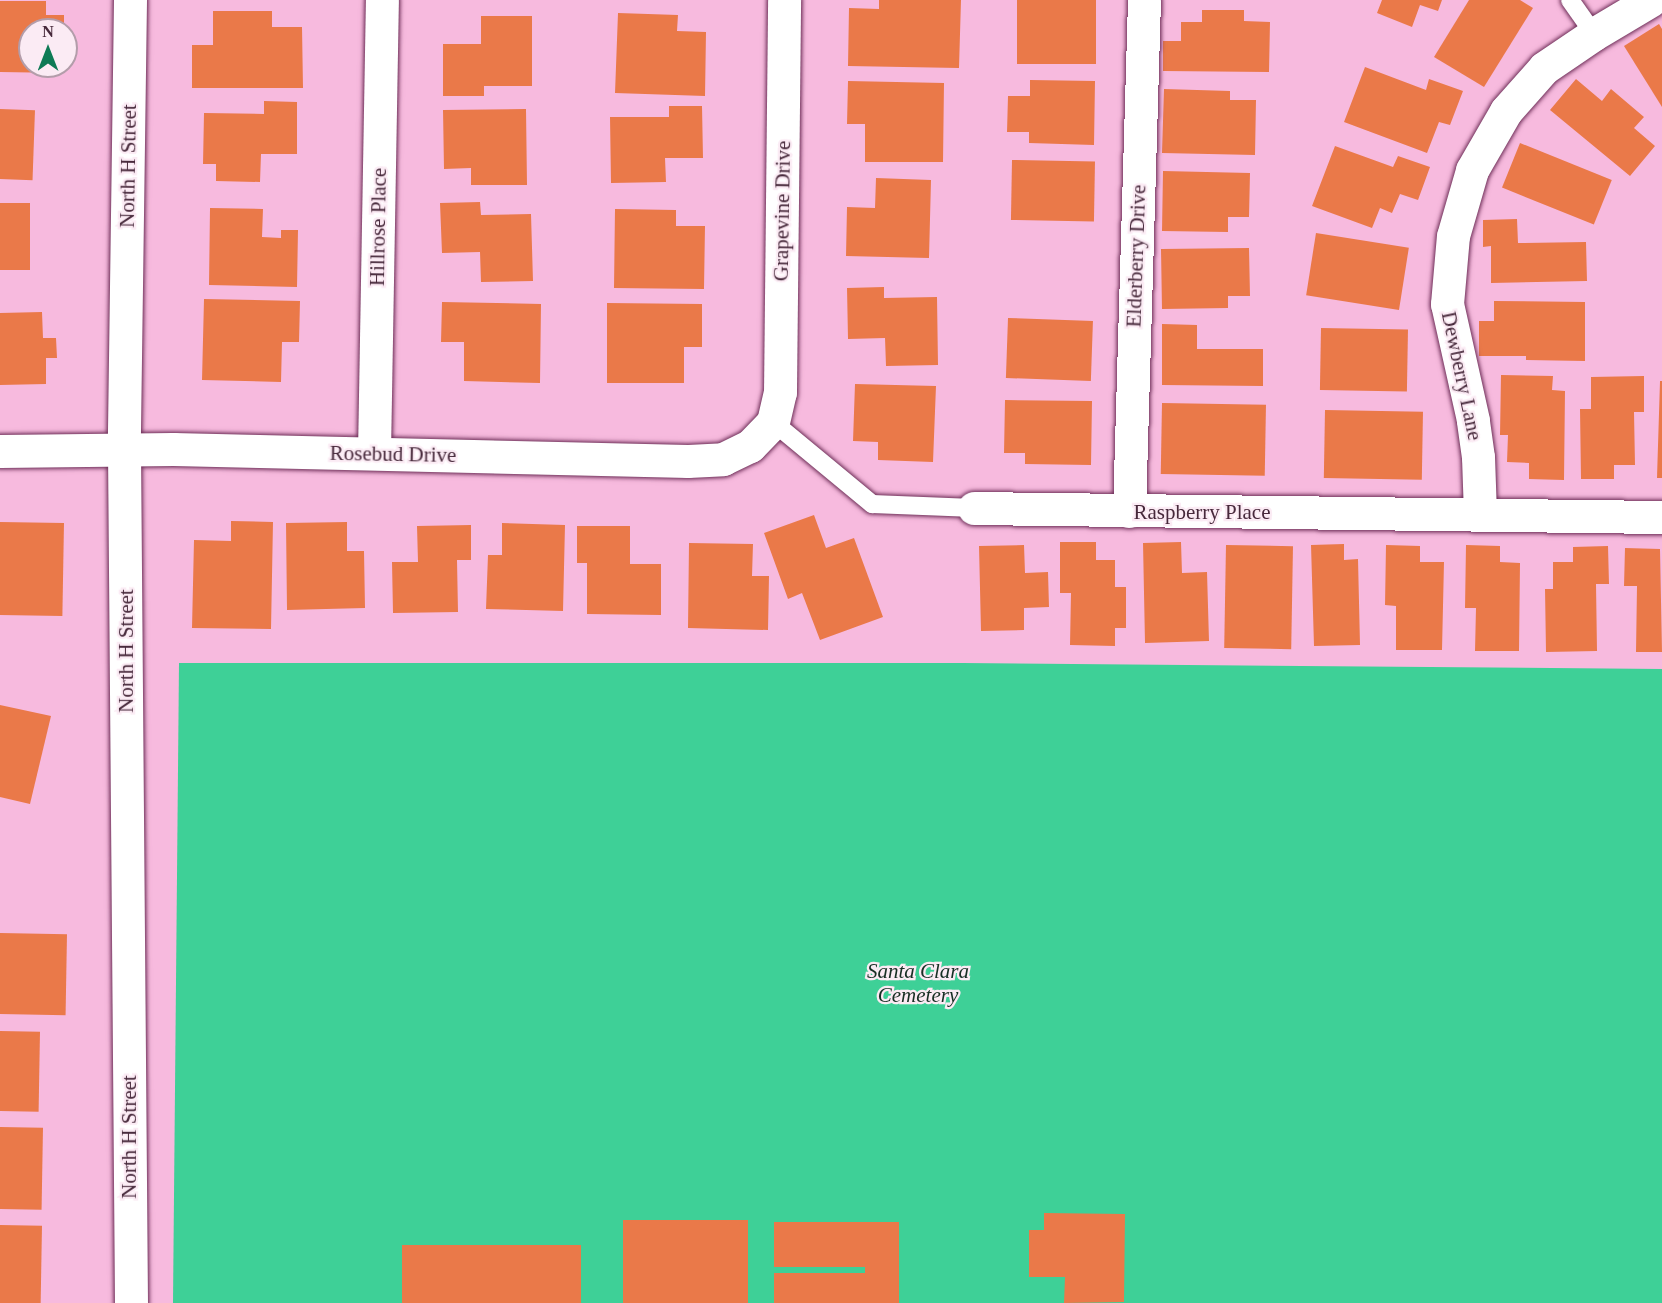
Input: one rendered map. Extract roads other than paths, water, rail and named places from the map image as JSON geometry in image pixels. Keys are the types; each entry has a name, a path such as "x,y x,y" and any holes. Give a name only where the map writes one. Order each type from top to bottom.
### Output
{"street":[{"name":"North H Street","path":"130,0 124,449 130,1303"},
{"name":"Hillrose Place","path":"374,453 382,0"},
{"name":"Grapevine Drive","path":"772,422 780,392 784,0"},
{"name":"Elderberry Drive","path":"1129,511 1144,0"},
{"name":"Dewberry Lane","path":"1480,514 1478,457 1473,420 1447,304 1452,236 1472,170 1506,111 1544,68 1594,34 1651,0"},
{"name":"Rosebud Drive","path":"0,451 124,449 688,462 723,459 750,446 772,422"},
{"name":"Raspberry Place","path":"974,508 1662,517"}],"lane":[{"path":"1570,0 1594,34"},
{"name":"Raspberry Place","path":"772,422 872,504 974,508"}],"park label":[{"name":"Santa Clara Cemetery","path":"918,983"}]}
